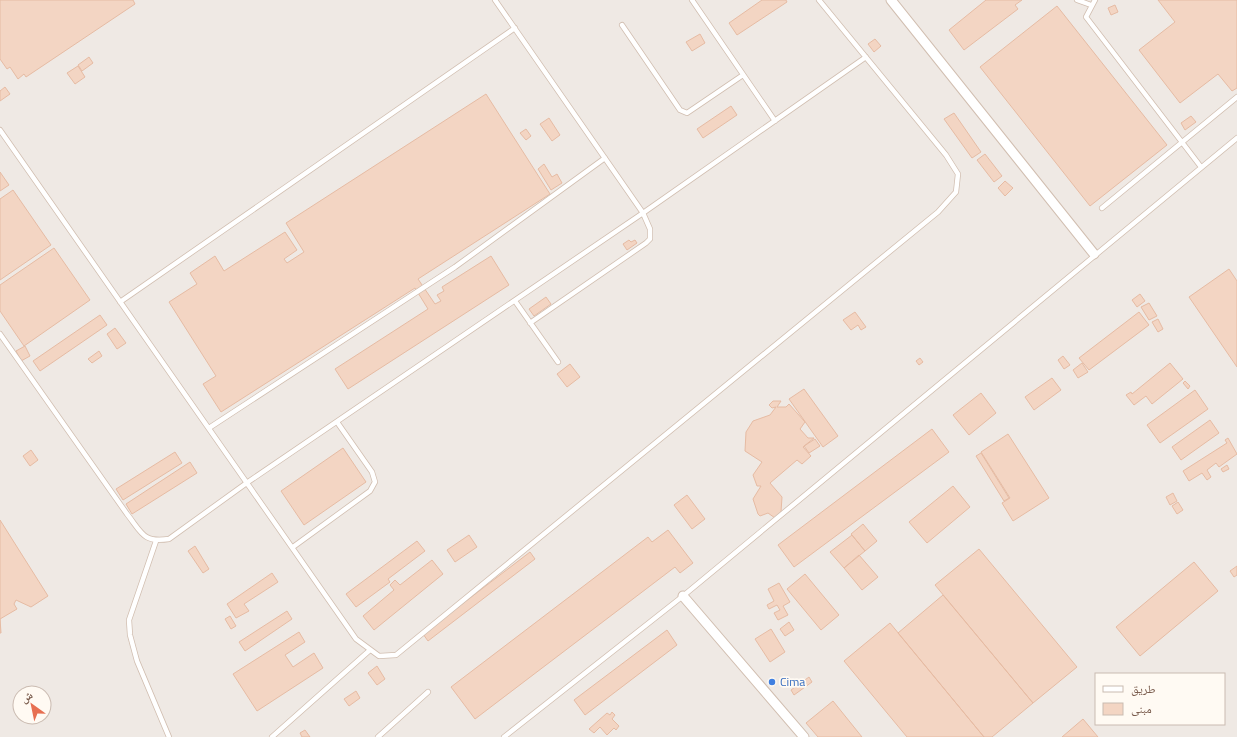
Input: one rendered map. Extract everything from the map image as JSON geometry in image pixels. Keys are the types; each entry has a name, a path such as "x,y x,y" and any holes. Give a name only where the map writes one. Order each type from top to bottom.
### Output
{"street":[{"path":"891,0 1094,254"},
{"path":"682,596 804,737"}],"lane":[{"path":"495,0 644,213 650,229 650,239 646,244 530,323"},
{"path":"692,0 775,121"},
{"path":"0,130 248,482 356,639 379,656 396,655 938,212 956,192 958,174 946,155 819,0"},
{"path":"1077,0 1091,4"},
{"path":"1094,0 1086,17 1202,167"},
{"path":"622,25 680,110 687,113 743,75"},
{"path":"120,302 285,190 515,28"},
{"path":"0,334 127,514 147,539 156,541 169,539 248,482 644,213 866,57"},
{"path":"1102,208 1237,97"},
{"path":"504,737 682,596 1094,254 1236,141"},
{"path":"209,428 456,267 605,158"},
{"path":"515,301 558,362"},
{"path":"293,548 370,491 374,482 372,472 337,422"},
{"path":"156,541 129,620 130,635 137,661 169,737"},
{"path":"272,737 370,650"},
{"path":"378,737 428,692"}],"shaded area":[{"path":"0,0 1237,0 1237,737 0,737"}],"building":[{"path":"0,0 133,0 135,4 26,77 24,74 18,79 10,67 7,69 0,59"},
{"path":"762,0 786,0 787,2 737,35 729,23"},
{"path":"986,0 1022,0 1015,5 1018,9 964,50 949,30"},
{"path":"1158,0 1237,0 1237,88 1232,91 1218,74 1180,103 1139,50 1175,22"},
{"path":"1115,5 1118,12 1111,15 1108,8"},
{"path":"1057,6 1167,145 1090,206 980,67"},
{"path":"700,34 705,43 692,51 686,42"},
{"path":"875,39 881,46 874,52 868,44"},
{"path":"89,57 93,63 82,71 78,65"},
{"path":"78,66 85,77 75,84 67,73"},
{"path":"5,87 10,94 0,101 0,91"},
{"path":"486,94 550,194 418,279 435,304 441,301 437,295 444,291 442,287 491,256 509,285 348,389 335,369 428,309 415,288 221,412 203,384 216,376 169,302 197,284 190,273 215,256 224,271 285,232 297,250 284,259 287,263 304,252 286,223"},
{"path":"731,106 737,115 703,138 697,129"},
{"path":"954,113 981,152 972,158 944,119"},
{"path":"1191,116 1196,122 1185,130 1181,123"},
{"path":"549,118 560,135 552,141 540,124"},
{"path":"526,129 531,136 526,140 520,133"},
{"path":"985,154 1002,176 994,182 977,160"},
{"path":"544,164 552,177 557,174 562,183 551,190 538,169"},
{"path":"0,172 9,185 0,191"},
{"path":"1005,181 1013,188 1005,196 998,188"},
{"path":"13,190 51,245 0,280 0,199"},
{"path":"629,240 631,242 635,240 637,243 627,250 623,244"},
{"path":"54,248 90,300 24,346 0,311 0,285"},
{"path":"1229,269 1237,281 1237,367 1189,297"},
{"path":"1140,294 1145,301 1137,307 1132,300"},
{"path":"546,297 551,304 534,316 529,309"},
{"path":"1149,303 1157,316 1149,320 1141,307"},
{"path":"855,312 866,327 861,330 858,325 851,330 843,320"},
{"path":"1139,312 1149,325 1089,370 1079,358"},
{"path":"100,315 107,325 40,371 33,361"},
{"path":"1158,319 1163,329 1158,332 1152,322"},
{"path":"115,328 126,343 117,349 107,334"},
{"path":"25,346 30,356 21,361 16,351"},
{"path":"99,351 102,356 92,363 88,359"},
{"path":"1063,356 1070,365 1064,369 1058,360"},
{"path":"920,358 923,362 919,365 916,361"},
{"path":"1082,363 1088,372 1078,378 1073,370"},
{"path":"1170,363 1183,379 1152,404 1146,396 1134,405 1126,395 1131,392 1132,394"},
{"path":"570,364 580,377 567,387 557,374"},
{"path":"1052,378 1061,390 1034,410 1025,397"},
{"path":"1185,381 1190,386 1188,389 1183,383"},
{"path":"804,389 838,436 823,447 789,399"},
{"path":"1195,390 1208,409 1160,443 1147,425"},
{"path":"981,393 996,413 969,435 953,415"},
{"path":"773,401 781,401 777,407 786,407 789,404 805,422 800,429 808,438 814,438 803,447 811,456 802,464 797,460 770,483 782,497 781,512 775,518 768,513 760,516 758,514 753,499 761,486 757,486 753,475 762,462 745,451 746,432 753,421 770,415 776,407 772,408 769,405"},
{"path":"1210,420 1219,433 1181,460 1172,447"},
{"path":"932,429 949,452 794,567 778,545"},
{"path":"1008,434 1049,498 1013,521 1002,503 1010,498 981,452"},
{"path":"1228,438 1237,454 1219,467 1216,463 1207,470 1211,477 1207,480 1202,473 1189,481 1183,471 1227,443 1225,440"},
{"path":"815,439 820,446 809,453 804,446"},
{"path":"343,448 366,482 304,525 281,491"},
{"path":"31,450 38,460 30,466 23,456"},
{"path":"175,452 182,463 123,500 116,489"},
{"path":"981,453 1009,498 1004,501 976,456"},
{"path":"190,462 197,473 132,514 126,504"},
{"path":"1227,465 1229,469 1223,472 1221,469"},
{"path":"953,486 970,507 927,543 909,522"},
{"path":"1173,493 1177,501 1170,505 1166,497"},
{"path":"687,495 705,519 692,529 674,505"},
{"path":"1178,502 1183,510 1177,514 1172,506"},
{"path":"0,520 48,596 31,607 16,600 14,604 17,609 0,619"},
{"path":"863,524 877,541 865,551 851,534"},
{"path":"668,530 693,563 680,573 675,567 475,719 451,687 648,537 652,542"},
{"path":"469,535 477,547 455,562 447,550"},
{"path":"852,535 865,551 844,568 830,552"},
{"path":"417,541 425,551 388,579 390,582 356,607 346,594"},
{"path":"195,546 209,569 203,573 188,551"},
{"path":"979,549 1077,667 1033,703 935,585"},
{"path":"530,552 535,559 428,641 423,634"},
{"path":"859,555 878,577 862,590 844,568"},
{"path":"432,560 443,574 374,630 363,616 394,590 390,585 395,580 400,585"},
{"path":"1194,562 1218,591 1140,656 1116,627"},
{"path":"1237,566 1237,575 1234,577 1230,571"},
{"path":"272,573 278,582 244,604 249,611 236,618 227,604"},
{"path":"805,574 839,615 821,630 787,589"},
{"path":"779,583 790,602 783,606 788,615 778,620 774,613 780,610 777,605 769,609 767,605 774,601 768,589"},
{"path":"943,595 1033,703 992,737 984,737 898,633"},
{"path":"287,611 292,619 245,651 239,642"},
{"path":"230,616 236,626 231,629 225,619"},
{"path":"789,622 794,630 785,636 780,629"},
{"path":"890,623 984,737 907,737 844,661"},
{"path":"771,629 785,652 770,662 755,639"},
{"path":"667,630 677,645 585,715 574,700"},
{"path":"299,632 305,642 285,655 293,667 314,653 323,668 257,711 233,674"},
{"path":"377,666 385,679 377,685 368,673"},
{"path":"809,677 812,682 794,695 791,690"},
{"path":"356,691 360,698 349,706 344,699"},
{"path":"833,701 862,737 818,737 806,723"},
{"path":"612,712 615,715 612,719 619,726 616,730 614,728 607,735 600,727 594,733 589,729 607,713 610,715"},
{"path":"1083,719 1098,737 1062,737"},
{"path":"305,730 310,737 302,737 300,733"}],"place":[{"name":"Cima","path":"772,682"}]}
